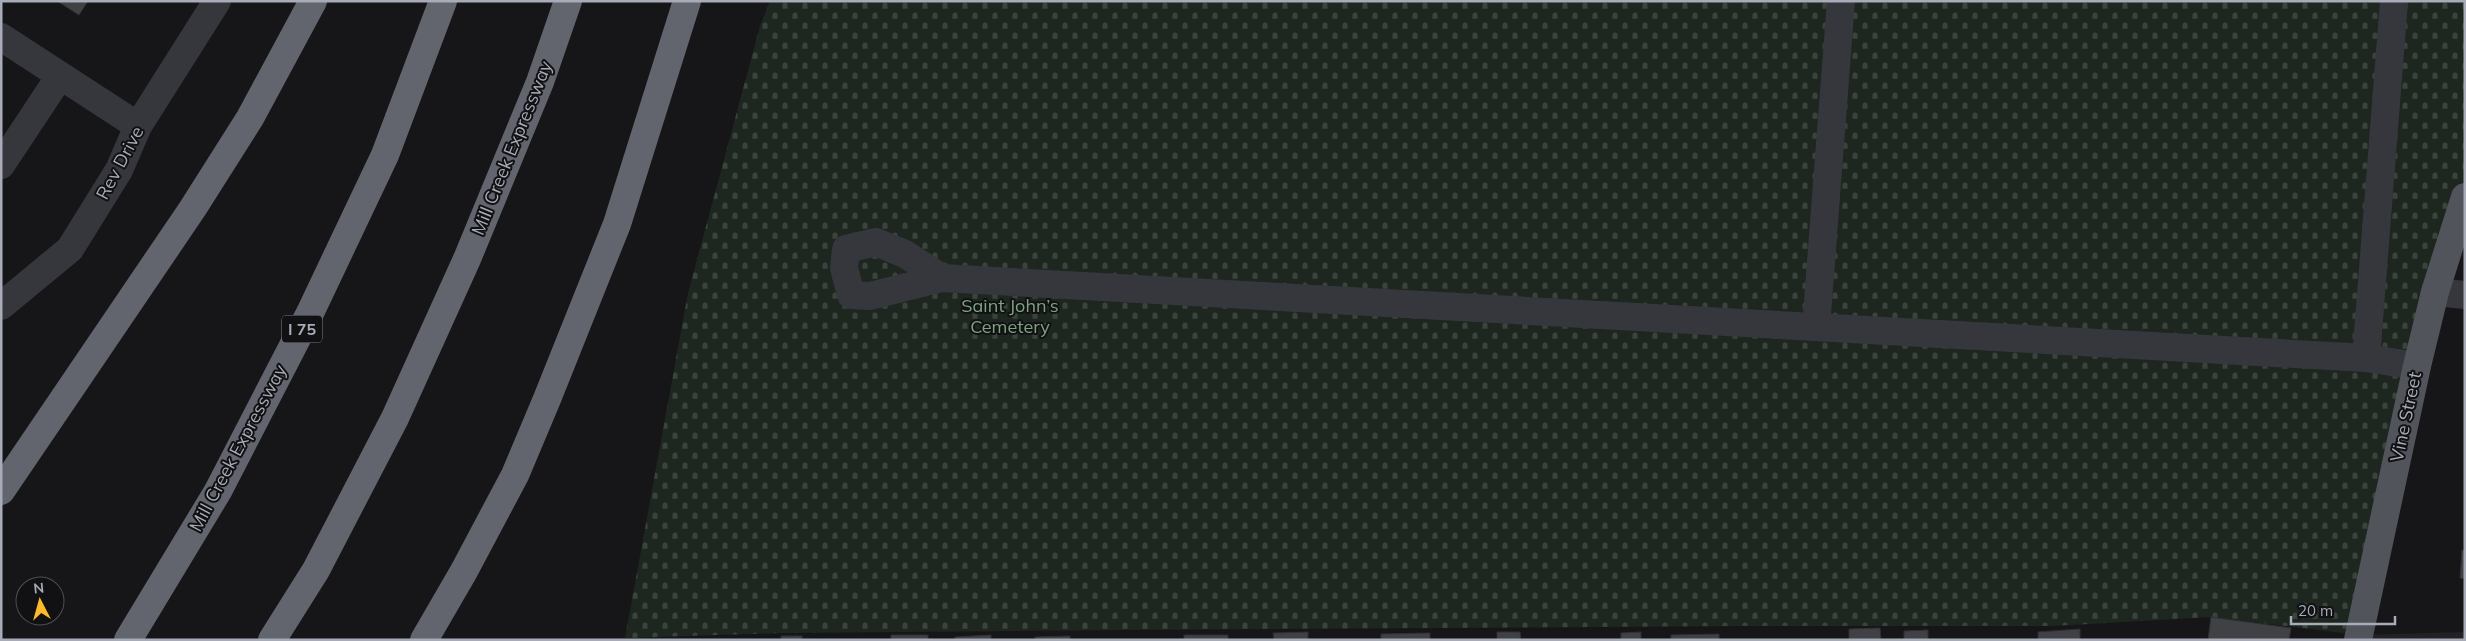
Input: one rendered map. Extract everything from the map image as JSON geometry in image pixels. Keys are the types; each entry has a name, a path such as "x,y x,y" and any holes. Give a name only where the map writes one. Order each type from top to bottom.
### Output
{"highway":[{"path":"1,491 193,208 250,118 313,1"},
{"name":"Mill Creek Expressway","path":"128,640 218,491 310,313 385,155 443,1"},
{"name":"Mill Creek Expressway","path":"272,640 316,570 395,418 470,250 540,82 568,1"},
{"path":"424,640 464,571 515,475 548,399 617,224 687,1"}],"main road":[{"name":"Vine Street","path":"2358,640 2417,366 2435,292 2465,197"}],"street":[{"name":"Rev Drive","path":"1,306 70,249 120,170 138,126 217,1"},
{"path":"1816,327 1841,1"},
{"path":"2366,358 2394,1"},
{"path":"1,37 138,126"},
{"path":"1,165 60,76"},
{"path":"942,278 2366,358 2417,366"},
{"path":"2435,292 2465,295"}],"shaded area":[{"path":"2465,632 2465,640 2358,640 2359,635"}],"green space":[{"name":"Saint John’s Cemetery","path":"770,1 2465,1 2465,197 2359,635 2211,617 2054,626 1122,630 782,633 625,638 688,293 760,26"}],"building":[{"path":"57,1 88,1 79,15"},
{"path":"2462,550 2465,551 2465,579 2460,578"},
{"path":"2211,617 2291,628 2289,640 2208,640"},
{"path":"1880,628 1881,640 1849,640 1849,629"},
{"path":"2080,629 2080,640 2038,640 2038,632"},
{"path":"1928,630 1928,640 1904,640 1904,631"},
{"path":"1308,632 1308,640 1274,640 1273,633"},
{"path":"1497,632 1520,632 1521,640 1497,640"},
{"path":"1641,632 1641,640 1621,640 1621,633"},
{"path":"1430,633 1430,640 1381,640 1381,634"},
{"path":"1719,634 1719,640 1671,640 1671,635"},
{"path":"891,635 928,635 928,640 891,640"},
{"path":"991,635 991,640 955,640 955,637"},
{"path":"1184,635 1228,635 1228,640 1184,640"},
{"path":"781,636 802,636 802,640 781,640"},
{"path":"1070,636 1070,640 1035,640 1035,637"}]}
